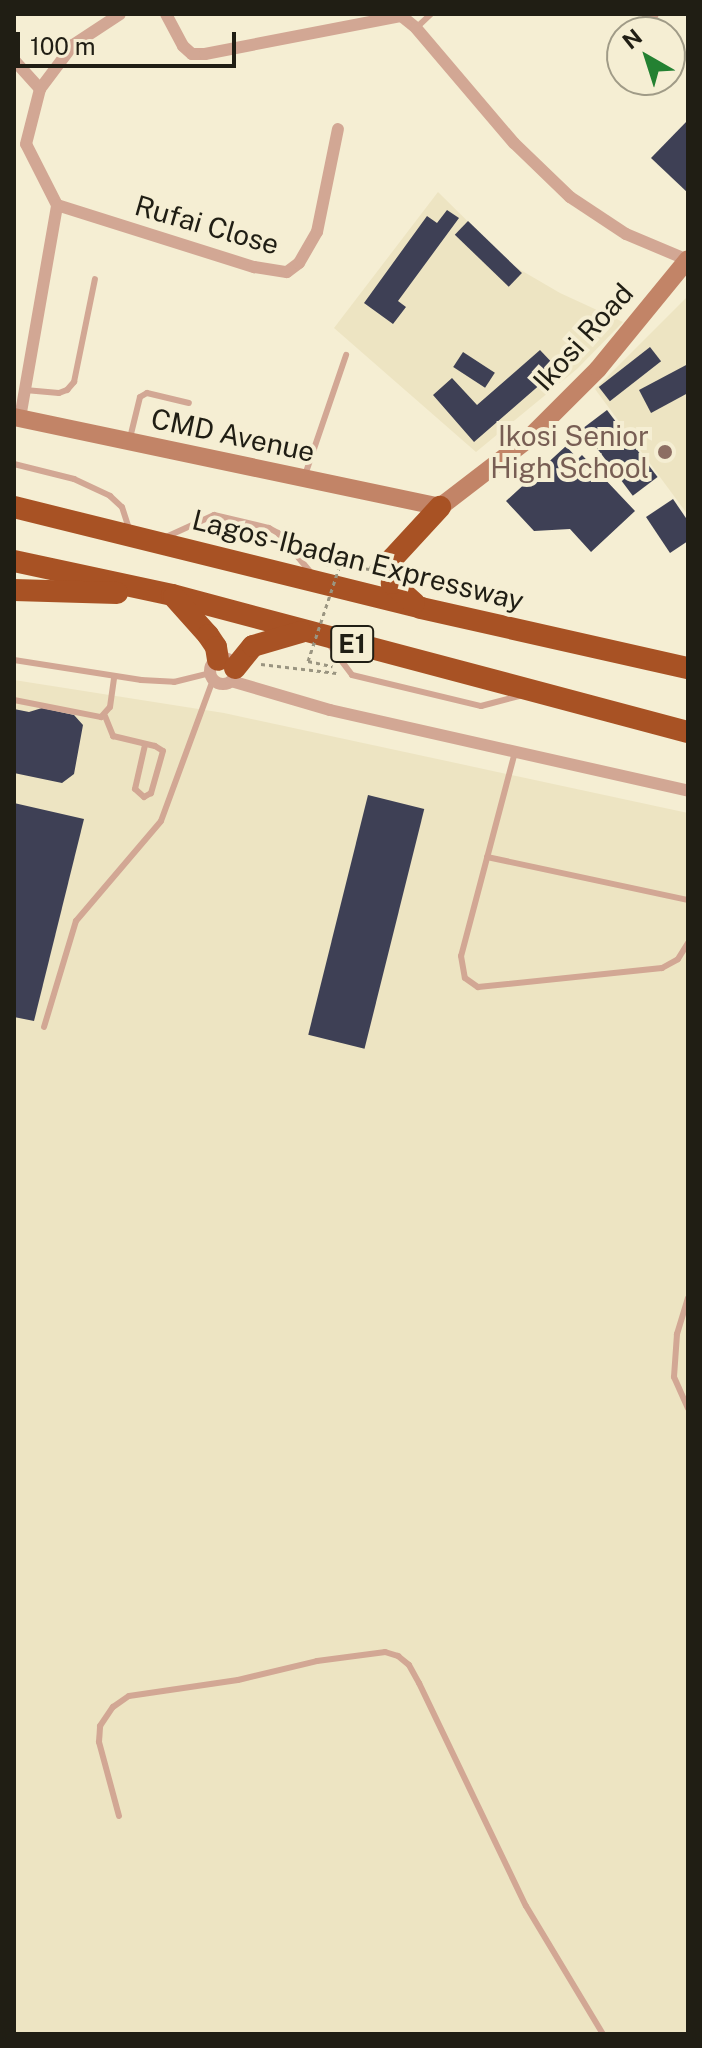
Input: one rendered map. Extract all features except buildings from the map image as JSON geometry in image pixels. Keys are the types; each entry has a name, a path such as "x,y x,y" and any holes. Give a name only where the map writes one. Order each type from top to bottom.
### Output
{"highway":[{"name":"Lagos-Ibadan Expressway","path":"14,507 421,608 688,668"},
{"path":"421,608 401,595 389,571 392,559 404,543 440,507"},
{"name":"E1","path":"14,561 172,595 688,732"},
{"path":"14,590 172,595 216,647 221,672 253,646 313,634"}],"street":[{"path":"17,417 25,390 57,205 20,148 40,89 73,45 120,14"},
{"path":"166,14 183,46 192,54 400,15 416,28 514,143 570,197 626,234 688,259"},
{"path":"14,60 40,89"},
{"name":"Rufai Close","path":"57,205 254,267 287,272 299,263 317,232 338,129"},
{"name":"Ikosi Road","path":"440,507 527,440 598,369 688,259"},
{"name":"CMD Avenue","path":"17,417 440,507"},
{"path":"221,672 249,687 688,791"}],"lane":[{"path":"416,28 431,14"},
{"path":"25,390 59,393 74,382 95,279"},
{"path":"304,478 346,355"},
{"path":"129,441 140,397 147,393 189,403"},
{"path":"14,464 74,479 110,496 122,507 131,536"},
{"path":"156,542 214,515 269,528 278,533 319,583"},
{"path":"313,634 350,672 481,706 532,691"},
{"path":"14,660 114,677 174,682 221,672"},
{"path":"44,1027 76,921 161,821 221,672"},
{"path":"114,677 105,716 113,736 145,745 163,751 151,793 144,797 135,789 145,745"},
{"path":"14,700 95,717 105,716"},
{"path":"515,752 461,956 465,978 478,987 662,968 678,959 688,943"},
{"path":"487,857 688,900"},
{"path":"688,1298 677,1334 674,1377 688,1408"},
{"path":"119,1816 99,1742 100,1726 113,1707 129,1696 238,1680 317,1661 385,1652 398,1656 409,1665 419,1683 526,1906 603,2034"}],"path":[{"path":"297,555 341,562 308,661 350,672"},
{"path":"302,562 370,569 376,556"},
{"path":"249,687 256,664 350,672"}],"shaded area":[{"path":"438,192 512,265 560,293 623,322 577,369 476,452 334,328"},
{"name":"Ikosi Senior High School","path":"688,296 688,515 595,389"},
{"path":"14,680 224,713 688,813 688,2034 14,2034"}],"place":[{"name":"Ikosi Senior High School","path":"665,452"}]}
